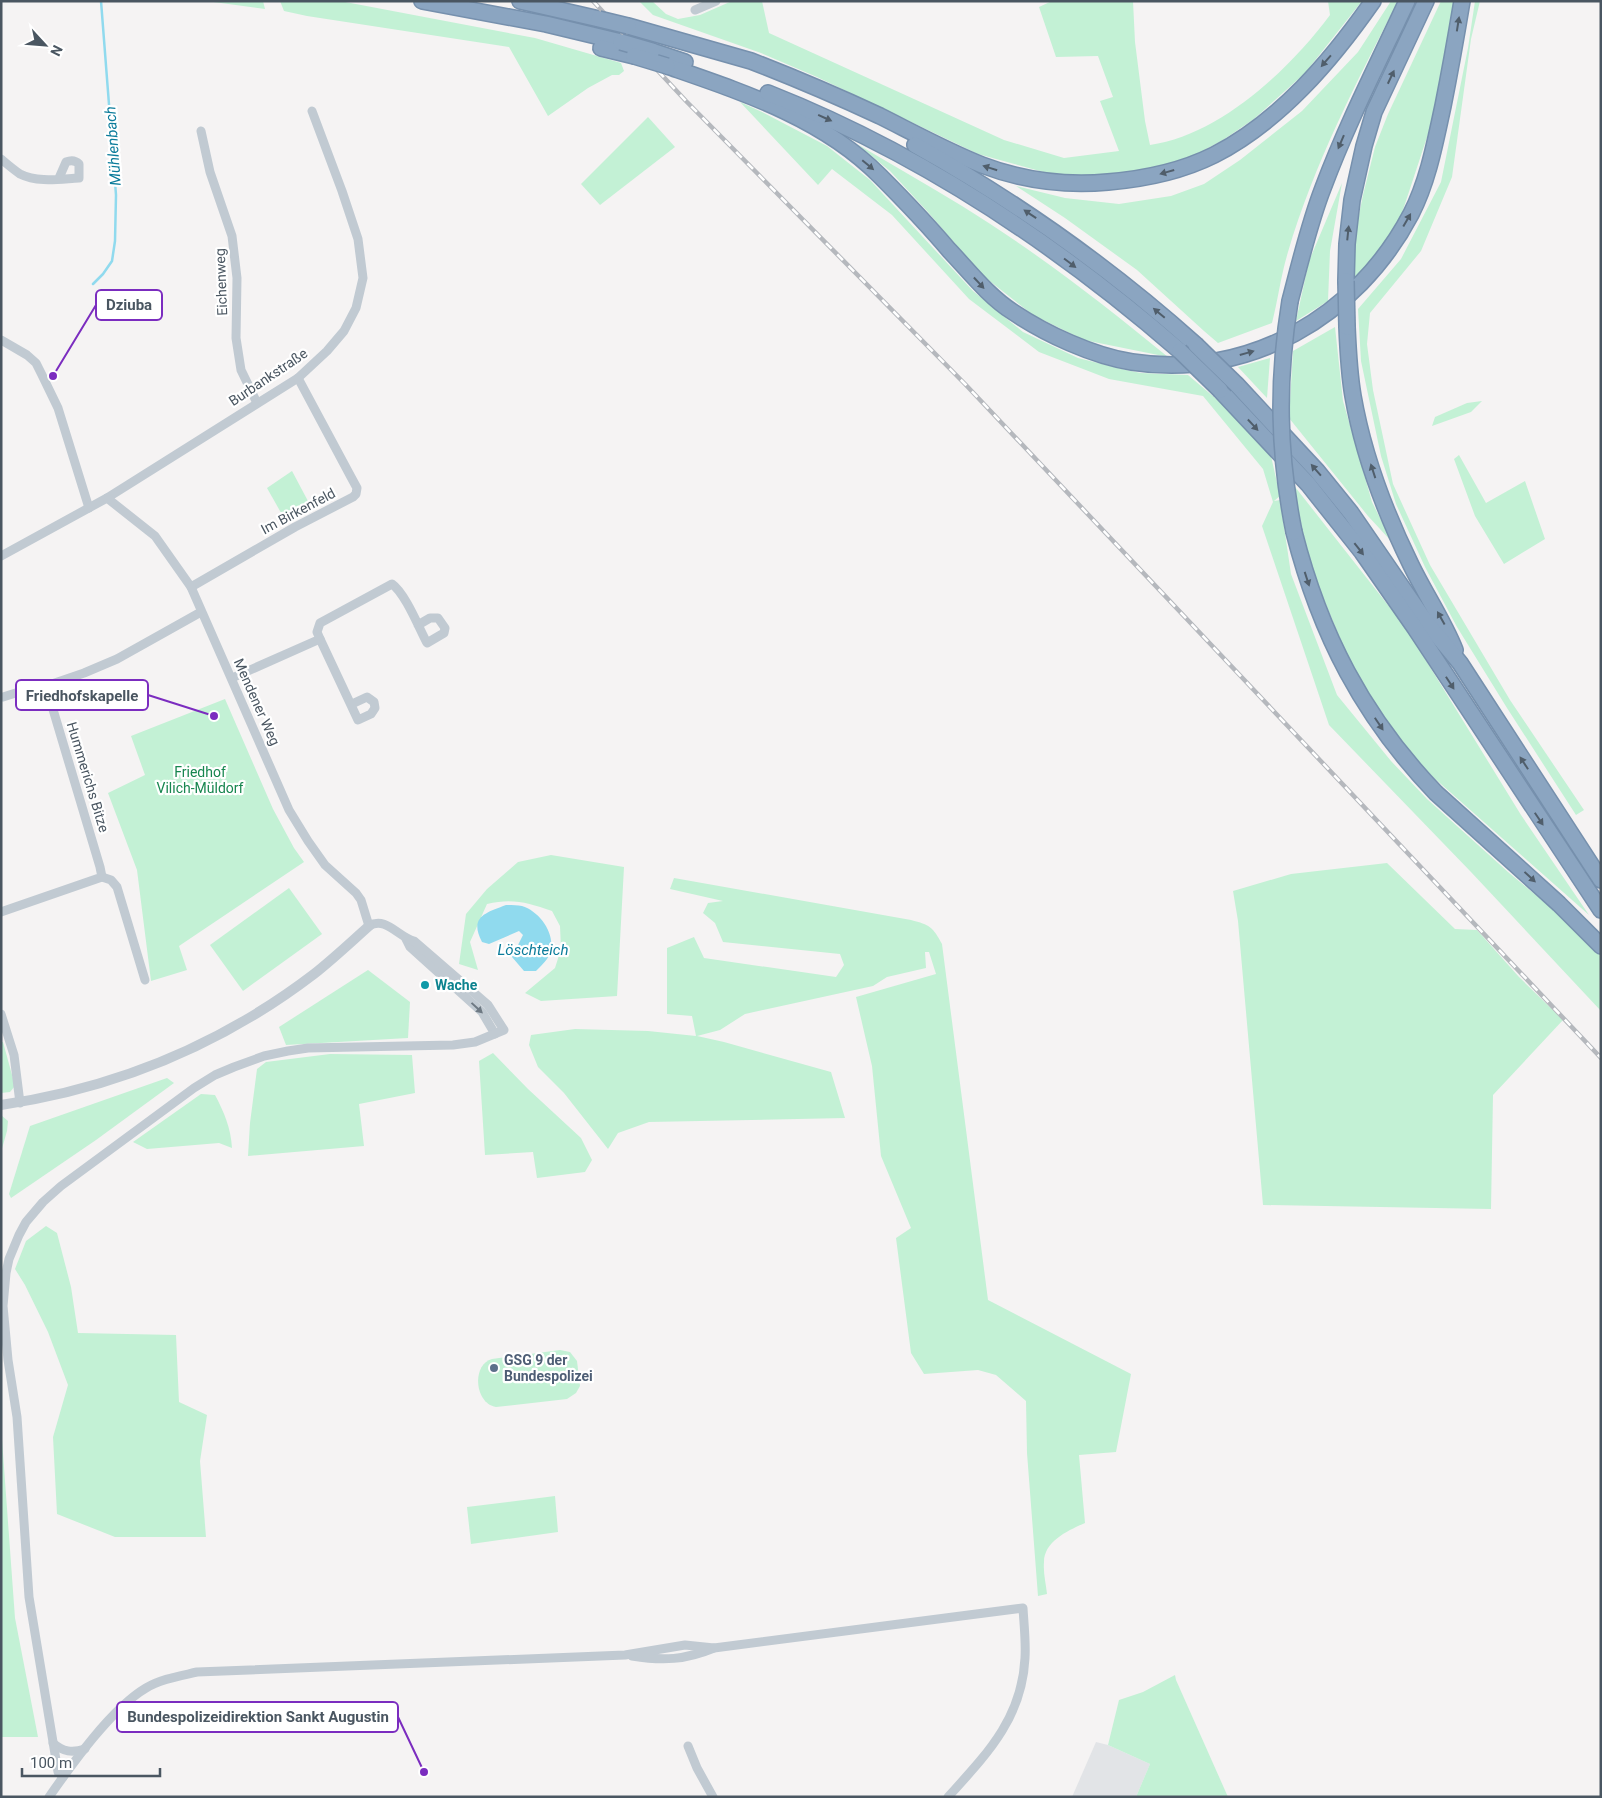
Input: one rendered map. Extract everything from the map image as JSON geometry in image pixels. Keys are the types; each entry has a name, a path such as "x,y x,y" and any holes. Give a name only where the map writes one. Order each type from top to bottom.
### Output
{"highway":[{"path":"422,1 546,24 652,51 688,73 748,95 805,121 849,149 877,173 982,286 1009,310 1040,329 1082,348 1130,362 1180,366 1208,364 1269,347 1302,331 1332,310 1369,274 1393,243 1411,213 1423,184 1435,144 1462,1"},
{"path":"520,1 628,26 751,61 811,85 948,151 984,166 1037,180 1062,184 1129,181 1162,174 1213,156 1237,142 1266,121 1295,96 1326,62 1373,1"},
{"path":"1408,1 1340,144 1311,224 1290,301 1283,357 1280,431 1285,481 1294,532 1316,605 1336,651 1360,695 1387,736 1436,793 1560,904 1601,946"},
{"path":"1426,1 1374,112 1364,146 1352,200 1347,244 1347,327 1353,397 1367,452 1382,497 1411,566 1446,628 1460,663"},
{"path":"484,12 545,33 634,56 703,68 770,94 833,122 900,154 964,191 1080,270 1119,300 1180,351 1220,390 1308,484 1362,552 1415,628 1601,910"},
{"path":"692,45 835,104 902,137 966,173 1049,227 1088,256 1127,286 1196,345 1237,385 1299,451 1334,492 1373,543 1426,622 1460,663 1601,880"}],"street":[{"path":"695,10 716,1"},
{"name":"Burbankstraße","path":"1,556 106,498 298,378 327,352 344,331 356,308 362,278 358,239 312,111"},
{"name":"Eichenweg","path":"200,131 210,172 232,236 237,278 236,338 241,370 257,403"},
{"path":"1,159 20,173 33,179 59,178"},
{"path":"1,340 27,355 39,369 58,408 89,508"},
{"name":"Im Birkenfeld","path":"191,587 356,494 357,488 298,378"},
{"name":"Mendener Weg","path":"106,498 155,536 191,587 289,810 325,865 361,900 369,926"},
{"path":"352,704 317,632 320,622 392,584 398,588 418,624"},
{"path":"3,697 46,686 117,659 201,612"},
{"path":"232,678 320,638"},
{"name":"Hummerichs Bitze","path":"46,686 102,877"},
{"path":"1,912 102,877 111,880 116,887 145,980"},
{"path":"1,1106 108,1082 138,1072 213,1038 300,984 334,958 369,926 376,923 395,930 406,939 414,941 431,961 456,983 482,1012 495,1034"},
{"path":"63,1777 58,1772 31,1613 19,1442 3,1306 9,1258 19,1235 26,1222 43,1202 61,1186 194,1088 234,1067 274,1053 308,1048 453,1045 475,1042 504,1030 488,1005 456,983"},
{"path":"1,1014 14,1056 20,1103"},
{"path":"49,1797 85,1749 120,1710 146,1688 169,1679 197,1672 625,1655 685,1645 714,1648 1024,1608 1026,1658 1022,1684 1016,1704 1000,1736 948,1797"},
{"path":"53,1743 65,1751 74,1752 85,1749"},
{"path":"688,1746 697,1768 713,1797"}],"shaded area":[{"path":"1096,1742 1108,1745 1150,1764 1136,1797 1072,1797"}],"green space":[{"path":"206,1 263,1 265,9"},
{"path":"280,1 340,1 535,38 621,63 624,71 619,75 612,75 588,88 548,116 509,47 307,16 284,11"},
{"path":"639,1 652,1 666,14 678,19 700,15 732,1 762,1 769,33 1004,140 1064,158 1119,151 1100,101 1113,97 1098,56 1056,57 1039,7 1052,1 1133,1 1135,42 1150,145 1176,139 1202,128 1227,114 1251,97 1294,57 1330,15 1328,1 1362,1 1305,73 1254,119 1223,140 1193,156 1164,166 1116,175 1091,176 1047,173 978,154 817,77 761,53 653,15"},
{"path":"1391,1 1398,1 1337,124 1298,219 1283,270 1272,323 1218,343 1137,270 1065,218 1016,186 1065,198 1119,204 1171,196 1204,184 1240,160 1302,111 1358,52"},
{"path":"1441,1 1456,1 1433,119 1398,225 1371,263 1353,280 1354,239 1375,147 1388,114"},
{"path":"1475,1 1480,1 1471,39 1452,177 1421,251 1370,313 1367,344 1373,390 1393,484 1430,565 1510,700 1584,810 1576,815 1457,627 1425,567 1396,504 1381,456 1361,361 1358,309 1401,259 1441,182 1468,48"},
{"path":"740,102 827,146 870,180 973,291 1023,332 1078,358 1141,373 1188,375 1241,420 1271,456 1280,496 1274,501 1280,500 1291,574 1337,695 1391,761 1427,799 1508,872 1562,917 1601,955 1601,1011 1471,872 1329,725 1262,526 1273,502 1263,469 1203,396 1109,379 1039,352 969,299 892,215 832,169 818,185"},
{"path":"648,117 675,147 600,205 581,184"},
{"path":"857,144 962,206 1016,241 1093,297 1168,357 1084,340 1033,315 982,275 890,171"},
{"path":"1342,183 1330,251 1328,301 1296,321 1309,261"},
{"path":"1335,327 1343,401 1372,502 1392,542 1368,516 1289,418 1293,351"},
{"path":"1270,358 1267,398 1238,367"},
{"path":"1482,401 1471,412 1432,426 1435,417 1467,403"},
{"path":"1459,455 1486,503 1525,481 1545,539 1504,564 1475,516 1454,459"},
{"path":"292,471 309,503 284,518 267,488"},
{"path":"1292,483 1406,628 1521,815 1589,915 1433,777 1406,748 1355,675 1311,568"},
{"name":"Friedhof Vilich-Müldorf","path":"225,699 273,809 294,848 304,862 179,946 187,970 151,981 137,870 108,793 145,775 131,736"},
{"path":"551,855 624,867 617,996 541,1001 525,993 555,968 561,949 560,926 552,911 528,904 505,901 487,904 470,942 478,970 459,964 466,914 487,889 518,862"},
{"path":"1387,863 1455,929 1477,930 1519,977 1563,1020 1493,1095 1491,1209 1263,1205 1238,921 1233,891 1291,874"},
{"path":"674,878 911,920 923,923 930,928 942,944 988,1300 1131,1374 1116,1452 1079,1455 1085,1523 1058,1537 1048,1548 1044,1566 1047,1594 1038,1596 1027,1453 1026,1401 996,1375 978,1370 924,1374 911,1353 896,1238 911,1228 881,1156 872,1066 856,997 936,974 929,952 925,952 926,968 887,977 873,986 745,1014 720,1030 697,1036 831,1072 845,1118 649,1122 618,1133 608,1149 564,1093 538,1067 529,1045 531,1035 575,1029 648,1031 696,1036 692,1016 667,1014 667,948 694,937 704,958 836,977 844,965 840,954 723,942 715,923 703,913 708,903 723,901 670,889"},
{"path":"289,888 322,934 243,991 210,945"},
{"path":"368,970 410,1002 408,1038 286,1045 279,1027"},
{"path":"1,1042 3,1042 15,1086 10,1092 1,1093"},
{"path":"493,1053 528,1089 581,1138 592,1160 585,1172 537,1178 533,1152 485,1155 479,1061"},
{"path":"330,1054 412,1055 415,1093 359,1104 364,1146 248,1156 257,1069 266,1062"},
{"path":"167,1078 174,1083 96,1140 11,1198 9,1194 30,1126"},
{"path":"201,1094 215,1095 226,1120 232,1148 219,1143 147,1149 133,1142"},
{"path":"1,1115 8,1121 1,1152"},
{"path":"46,1226 57,1233 71,1287 78,1333 176,1335 179,1402 207,1415 200,1461 206,1537 115,1537 57,1514 53,1437 68,1385 48,1332 15,1269 26,1241"},
{"path":"560,1350 570,1352 577,1361 580,1386 576,1393 567,1399 496,1407 484,1399 480,1392 478,1376 485,1363 492,1359"},
{"path":"1,1426 15,1618 38,1737 1,1737"},
{"path":"555,1496 558,1532 471,1544 467,1507"},
{"path":"1175,1675 1228,1797 1136,1797 1150,1764 1108,1745 1119,1700 1143,1692"}],"water":[{"name":"Löschteich","path":"506,905 522,906 529,909 542,920 547,928 550,935 550,952 547,959 536,971 524,971 512,957 523,935 519,931 489,944 482,942 478,934 478,921 481,917"}],"waterway":[{"name":"Mühlenbach","path":"93,284 112,261 115,241 116,195 101,1"}],"railway":[{"path":"593,1 686,101 965,384 1601,1058"}],"place":[{"name":"Dziuba","path":"53,376"},
{"name":"Friedhofskapelle","path":"214,716"},
{"name":"Wache","path":"425,985"},
{"name":"GSG 9 der Bundespolizei","path":"494,1368"},
{"name":"Bundespolizeidirektion Sankt Augustin","path":"424,1772"}]}
